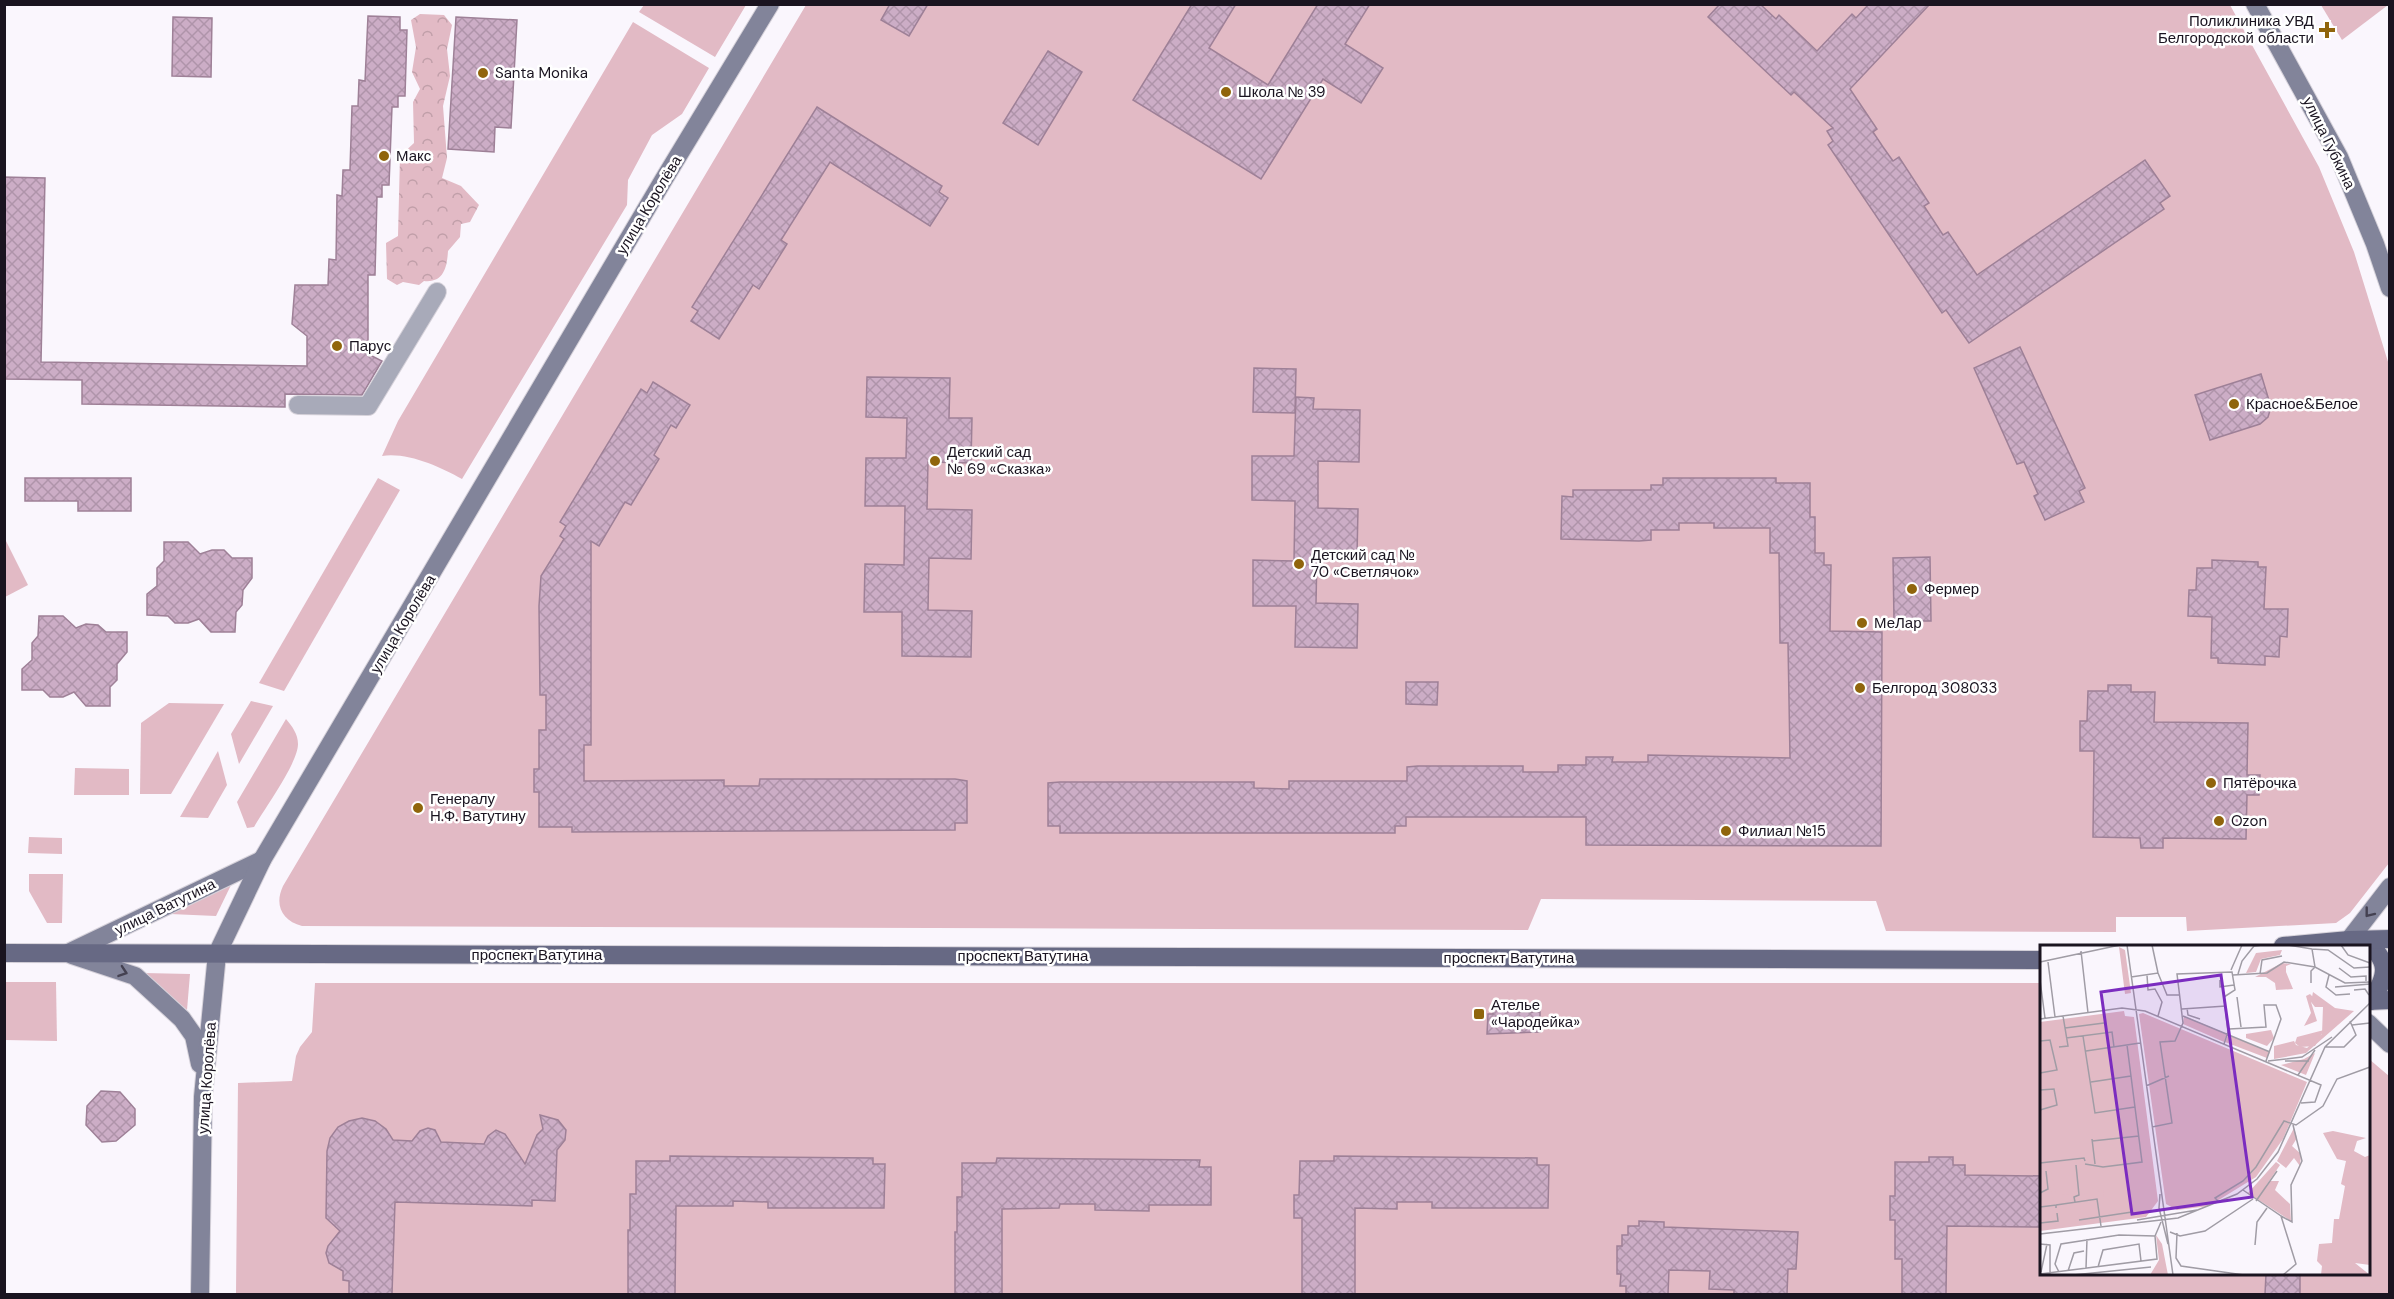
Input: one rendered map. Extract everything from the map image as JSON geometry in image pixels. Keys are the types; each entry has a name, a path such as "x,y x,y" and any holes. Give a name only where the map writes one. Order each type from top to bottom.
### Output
{"main road":[{"path":"2295,945 2390,939"},
{"path":"2357,940 2365,945"},
{"path":"2370,948 2379,953 2385,966 2383,982 2376,1001"},
{"name":"проспект Ватутина","path":"4,953 2040,960"}],"street":[{"name":"улица Королёва","path":"200,1294 204,1082 217,954 262,861 664,179 770,4"},
{"name":"улица Губкина","path":"2255,4 2339,157 2375,244 2390,288"},
{"path":"298,405 368,406 437,292"},
{"name":"улица Ватутина","path":"68,953 262,861"},
{"path":"2390,887 2357,940 2390,952"},
{"path":"68,953 135,976 183,1019 194,1036 204,1082"},
{"path":"2376,1001 2390,988"},
{"path":"2370,1025 2390,1044"}],"green space":[{"path":"644,5 746,5 715,57 639,12"},
{"path":"806,5 2230,5 2319,167 2354,252 2389,365 2389,863 2350,913 2336,923 2187,931 2186,917 2116,917 2116,932 1886,931 1876,901 1541,899 1528,930 302,926 295,924 285,916 280,906 280,893 283,886"},
{"path":"2321,5 2388,5 2342,40"},
{"path":"420,14 444,15 452,25 447,49 450,76 443,106 447,158 442,178 461,186 479,205 470,222 461,224 460,237 448,251 447,263 440,277 424,281 419,285 403,282 397,285 387,279 386,243 398,236 400,156 414,143 413,102 420,89 412,72 416,47 411,20"},
{"path":"633,22 709,68 682,114 652,135 628,180 627,205 462,479 434,465 413,458 382,456 398,421"},
{"path":"378,478 400,490 284,691 259,683"},
{"path":"5,539 28,585 4,597"},
{"path":"251,701 273,706 239,764 231,734"},
{"path":"169,703 224,704 171,794 140,794 141,723"},
{"path":"286,719 297,737 297,752 287,774 254,827 247,828 237,802"},
{"path":"218,751 227,785 208,818 180,817"},
{"path":"75,768 129,769 129,795 74,795"},
{"path":"29,837 62,838 62,854 28,853"},
{"path":"29,874 63,874 62,923 47,923 29,891"},
{"path":"232,883 216,916 170,914"},
{"path":"144,973 190,974 187,1010"},
{"path":"5,982 56,982 57,1041 5,1040"},
{"path":"315,983 2040,983 2040,1275 2370,1275 2370,1060 2389,1076 2389,1294 236,1294 238,1083 292,1081 296,1056 312,1032"}],"building":[{"path":"890,4 928,4 909,36 881,20"},
{"name":"Школа № 39","path":"1192,4 1236,4 1209,48 1268,85 1318,4 1370,4 1345,44 1383,68 1361,103 1323,79 1261,179 1133,100"},
{"path":"1720,4 1760,4 1776,19 1779,15 1817,51 1852,14 1856,18 1869,4 1930,4 1850,89 1877,129 1873,132 1883,147 1893,161 1899,157 1929,203 1924,206 1943,235 1948,232 1977,275 2145,160 2170,196 2160,203 2164,209 1969,343 1946,310 1942,313 1828,145 1833,141 1827,131 1833,128 1794,92 1791,95 1708,17"},
{"path":"368,16 400,17 400,30 407,30 405,96 398,96 398,107 392,107 389,185 382,185 382,197 377,197 375,275 368,275 368,354 382,361 362,395 285,394 285,407 82,404 82,380 4,379 4,177 45,178 41,362 307,366 307,336 292,324 295,285 328,285 329,259 336,260 337,195 342,196 343,170 350,170 352,106 358,106 359,80 365,81"},
{"path":"173,17 212,18 211,77 172,76"},
{"name":"Santa Monika","path":"456,17 517,20 511,128 495,127 494,152 448,149"},
{"path":"1048,51 1082,72 1038,145 1003,123"},
{"path":"817,107 942,186 939,192 948,198 930,226 830,162 781,240 787,244 759,289 753,285 719,339 691,321 698,311 692,307"},
{"path":"2020,347 2085,488 2079,491 2084,502 2045,520 2034,496 2038,494 2024,462 2017,464 1974,368"},
{"path":"1254,368 1296,369 1295,413 1253,412"},
{"name":"Красное&Белое","path":"2261,374 2271,407 2268,417 2260,424 2210,440 2195,395"},
{"path":"867,377 950,378 949,418 972,418 971,463 928,462 927,509 972,510 971,559 929,558 928,610 972,611 971,657 902,656 902,612 864,612 865,564 904,565 905,506 865,506 866,458 906,458 907,418 866,417"},
{"path":"653,382 690,405 676,428 671,425 654,455 659,459 631,505 625,502 599,546 591,541 591,745 584,745 584,781 724,780 724,786 759,786 760,779 955,779 967,781 967,823 955,823 955,830 572,832 572,827 539,827 539,792 534,792 534,769 539,769 539,730 546,730 546,695 540,695 541,576 564,539 560,536 566,526 560,522 641,389 647,393"},
{"path":"1296,397 1314,398 1313,409 1360,410 1359,462 1318,461 1318,508 1358,509 1357,556 1317,555 1316,603 1358,604 1357,648 1295,647 1296,606 1253,606 1253,560 1294,561 1295,501 1252,500 1252,456 1294,456"},
{"path":"25,478 131,478 131,511 78,511 78,501 25,501"},
{"path":"1663,478 1776,478 1776,483 1810,483 1810,517 1815,517 1815,553 1824,553 1824,565 1831,565 1830,631 1882,632 1881,846 1586,845 1586,817 1406,817 1406,826 1395,826 1395,833 1060,833 1060,826 1048,826 1048,783 1254,782 1254,788 1289,789 1289,781 1407,781 1407,767 1418,766 1523,766 1523,772 1558,772 1558,765 1586,765 1586,757 1613,757 1612,762 1648,762 1648,755 1790,758 1788,643 1780,643 1779,553 1770,553 1770,528 1714,528 1714,523 1679,523 1679,530 1651,530 1651,540 1561,539 1562,496 1573,497 1573,490 1651,490 1651,485 1663,485"},
{"path":"164,542 188,542 200,554 212,550 224,550 232,558 252,558 252,578 243,590 242,605 236,612 235,632 211,632 199,619 188,623 175,623 168,616 147,615 147,594 157,586 157,568 164,561"},
{"name":"Фермер","path":"1930,557 1931,621 1894,621 1893,558"},
{"path":"2212,560 2258,562 2258,567 2266,567 2264,609 2288,609 2287,637 2280,636 2279,657 2265,656 2265,665 2218,663 2218,658 2211,658 2212,617 2188,616 2189,590 2196,590 2197,568 2212,568"},
{"path":"39,616 63,616 76,628 86,624 98,625 106,632 127,632 127,652 117,664 117,680 110,687 110,706 86,706 74,692 63,697 50,697 43,690 22,690 22,669 32,660 32,643 38,636"},
{"path":"1406,682 1438,682 1437,705 1406,704"},
{"name":"Пятёрочка","path":"2108,685 2131,685 2131,692 2155,692 2154,722 2248,723 2247,775 2260,775 2259,795 2247,795 2246,839 2163,838 2163,848 2141,848 2140,838 2093,837 2094,751 2080,751 2080,721 2087,721 2088,691 2108,691"},
{"path":"1493,1003 1516,1003 1516,1012 1540,1012 1540,1032 1487,1034 1488,1014 1493,1014"},
{"path":"101,1091 120,1092 135,1109 135,1125 116,1141 102,1142 86,1125 87,1106"},
{"path":"540,1115 558,1120 566,1130 565,1140 557,1150 555,1201 532,1200 532,1206 395,1202 392,1294 349,1294 349,1281 343,1280 343,1271 329,1263 326,1253 328,1246 340,1231 326,1218 327,1151 330,1138 338,1127 362,1118 375,1121 386,1129 393,1140 412,1141 420,1131 428,1128 435,1130 441,1142 484,1144 488,1136 496,1130 505,1134 525,1164 537,1135 543,1129"},
{"path":"670,1156 873,1158 873,1164 885,1164 884,1208 768,1208 768,1202 733,1201 733,1206 676,1206 675,1294 628,1294 630,1194 636,1194 636,1161 670,1161"},
{"path":"1334,1156 1537,1158 1537,1165 1549,1165 1548,1208 1432,1208 1432,1202 1397,1202 1397,1209 1355,1208 1355,1294 1302,1294 1302,1218 1294,1218 1294,1195 1299,1195 1300,1161 1334,1161"},
{"path":"1929,1157 1953,1157 1953,1165 1965,1165 1965,1175 2040,1176 2040,1227 1947,1226 1946,1294 1902,1294 1902,1259 1895,1259 1895,1220 1890,1220 1890,1196 1895,1196 1895,1162 1929,1162"},
{"path":"997,1158 1200,1160 1199,1167 1211,1167 1211,1205 1149,1205 1149,1211 1095,1210 1095,1204 1060,1204 1059,1208 1002,1209 1002,1294 955,1294 955,1232 957,1232 957,1197 962,1197 962,1163 996,1163"},
{"path":"1639,1221 1664,1222 1664,1227 1798,1232 1796,1269 1788,1269 1787,1294 1734,1294 1734,1290 1709,1289 1710,1271 1669,1270 1668,1294 1626,1294 1626,1286 1620,1286 1621,1274 1617,1274 1617,1246 1622,1246 1622,1235 1628,1235 1628,1226 1639,1226"},
{"path":"2266,1275 2300,1275 2300,1294 2265,1294"}],"place":[{"name":"Поликлиника УВД Белгородской области","path":"2327,30"},
{"name":"Santa Monika","path":"483,73"},
{"name":"Школа № 39","path":"1226,92"},
{"name":"Макс","path":"384,156"},
{"name":"Парус","path":"337,346"},
{"name":"Красное&Белое","path":"2234,404"},
{"name":"Детский сад № 69 «Сказка»","path":"935,461"},
{"name":"Детский сад № 70 «Светлячок»","path":"1299,564"},
{"name":"Фермер","path":"1912,589"},
{"name":"МеЛар","path":"1862,623"},
{"name":"Белгород 308033","path":"1860,688"},
{"name":"Пятёрочка","path":"2211,783"},
{"name":"Генералу Н.Ф. Ватутину","path":"418,808"},
{"name":"Ozon","path":"2219,821"},
{"name":"Филиал №15","path":"1726,831"},
{"name":"Ателье «Чародейка»","path":"1479,1014"}]}
